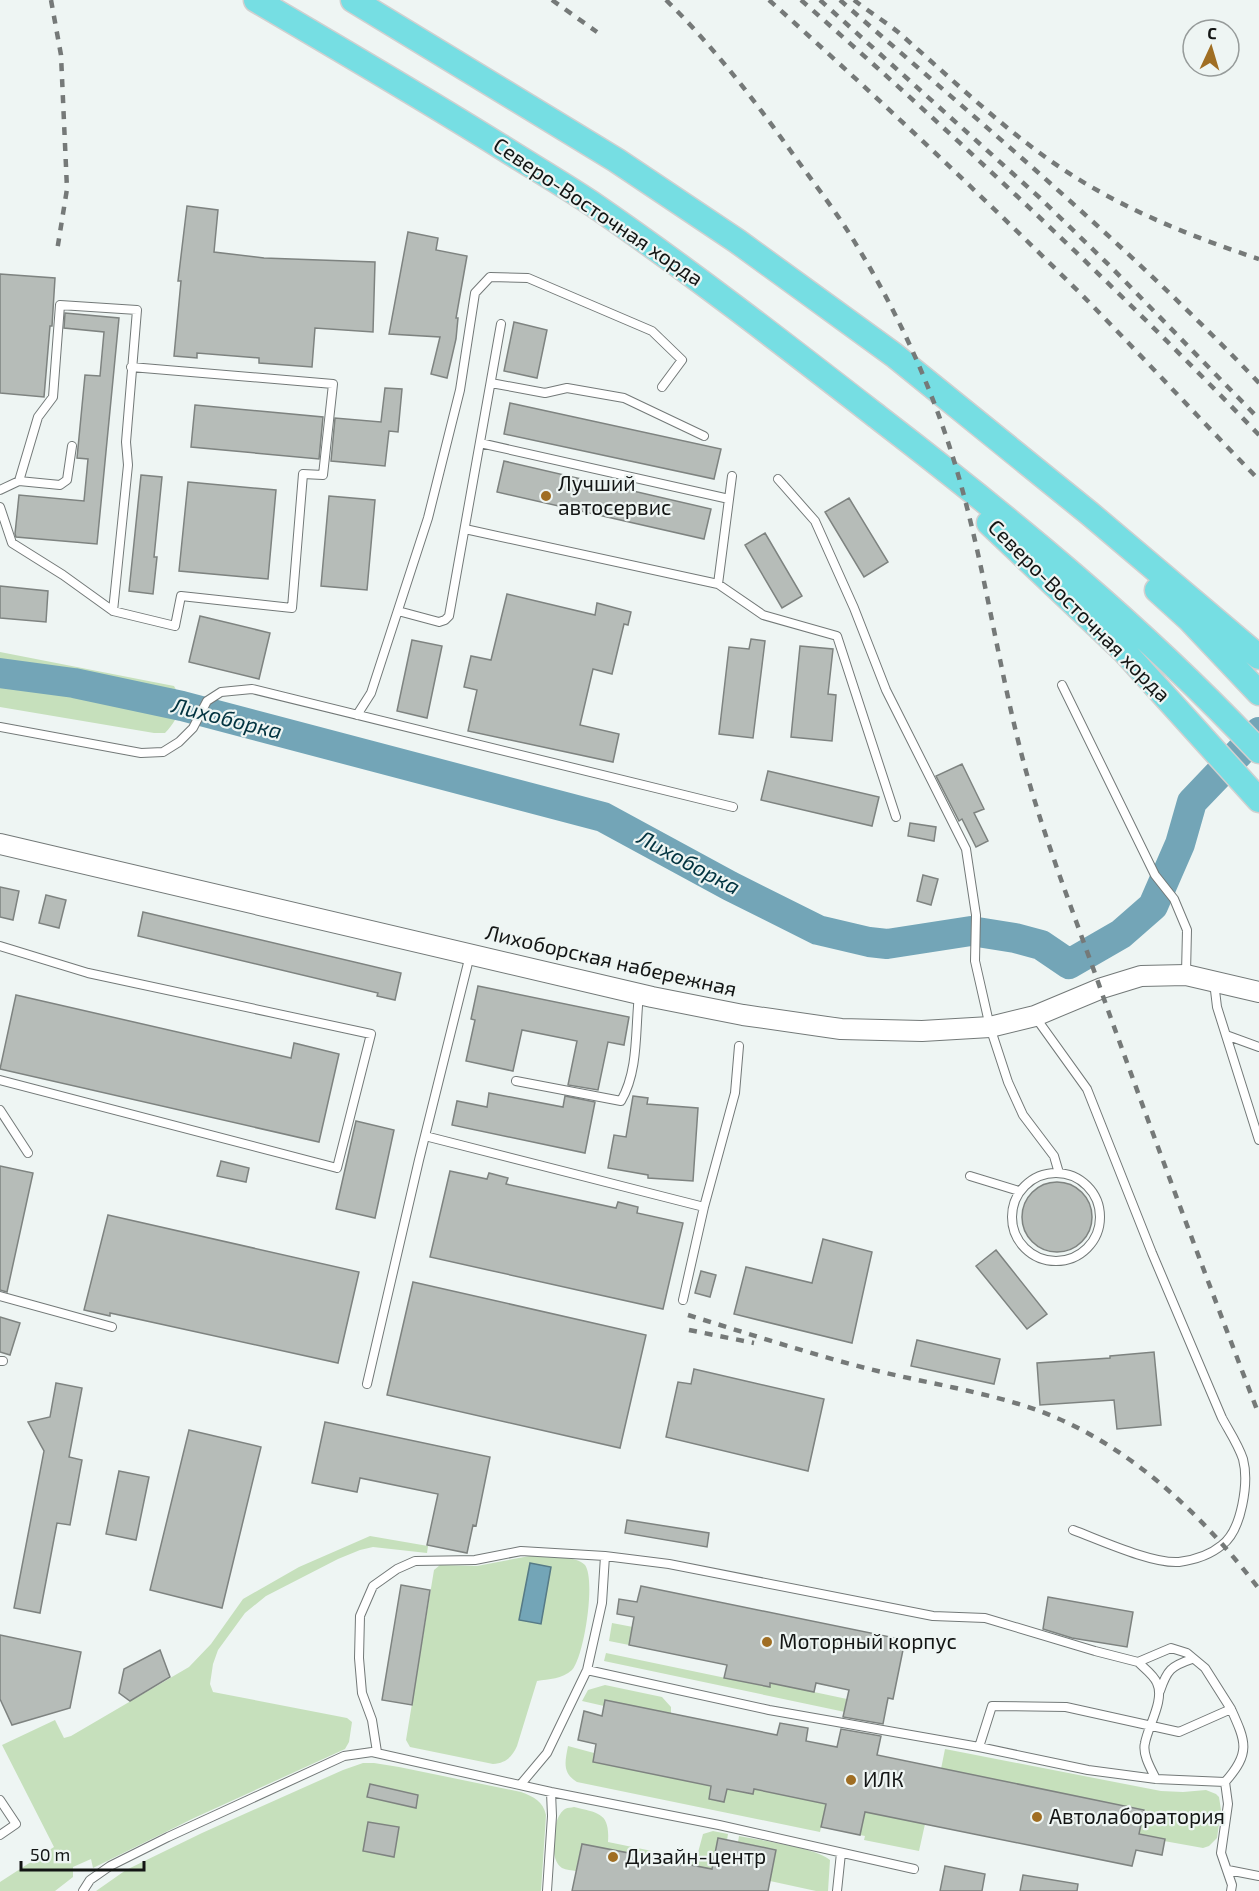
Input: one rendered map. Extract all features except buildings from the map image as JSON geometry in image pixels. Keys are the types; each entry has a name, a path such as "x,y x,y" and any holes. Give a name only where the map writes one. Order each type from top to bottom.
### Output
{"main road":[{"name":"Северо-Восточная хорда","path":"256,0 399,82 589,202 717,292 921,450 1060,562 1140,633 1220,709 1259,750"},
{"path":"353,0 616,160 737,241 894,355 1195,613 1259,657"},
{"name":"Северо-Восточная хорда","path":"921,450 996,530 1124,651 1259,801"},
{"path":"1195,613 1259,693"}],"street":[{"name":"Лихоборская набережная","path":"0,844 639,994 742,1015 841,1029 922,1031 990,1027 1035,1016 1102,988 1141,976 1186,975 1259,992"}],"lane":[{"path":"357,715 371,693 428,518 460,390 476,293 490,277 528,278 652,331 682,360 662,387"},
{"path":"19,481 38,417 53,397 60,305 137,310 126,442 128,465 113,611"},
{"path":"398,611 439,622 449,616 501,324"},
{"path":"0,507 12,543 63,575 113,611 175,626 181,596 292,608 303,474 323,475 333,384 131,367"},
{"path":"491,384 545,393 567,388 624,398 704,436"},
{"path":"480,443 729,499"},
{"path":"0,490 19,481 60,485 65,483 72,446"},
{"path":"718,585 732,476"},
{"path":"778,479 815,521 886,690 966,849 976,915 975,961 990,1027 1008,1082 1023,1115 1054,1156 1059,1173"},
{"path":"465,529 718,585 763,615 837,636 896,817"},
{"path":"1062,685 1155,875 1174,899 1187,930 1186,975"},
{"path":"0,727 141,753 163,752 179,742 193,728 207,700 221,692 252,689 733,807"},
{"path":"0,946 88,973 371,1034 337,1168 0,1080"},
{"path":"367,1384 425,1136 471,954"},
{"path":"1213,980 1217,1007 1259,1140"},
{"path":"516,1081 621,1101 627,1091 632,1073 639,994"},
{"path":"1035,1016 1087,1089 1152,1253 1222,1418 1243,1460 1245,1480 1243,1502 1234,1530 1223,1545 1202,1557 1178,1562 1153,1558 1073,1530"},
{"path":"1226,1035 1259,1047"},
{"path":"683,1300 704,1207 735,1093 739,1046"},
{"path":"0,1110 28,1153"},
{"path":"425,1136 704,1207"},
{"path":"1059,1173 1075,1177 1089,1187 1098,1201 1101,1217 1098,1234 1089,1248 1075,1258 1059,1262 1042,1260 1027,1252 1016,1239 1011,1223 1012,1206 1019,1191 1030,1180 1044,1174 1059,1173"},
{"path":"970,1176 1019,1191"},
{"path":"0,1296 112,1326"},
{"path":"377,1752 372,1720 362,1693 359,1658 360,1616 373,1586 397,1569 415,1562 475,1560 521,1551 605,1556 669,1564 933,1616 985,1618 1138,1662 1157,1682 1159,1692"},
{"path":"521,1784 547,1753 587,1670 602,1603 605,1556"},
{"path":"1138,1662 1171,1648 1187,1653 1205,1668 1231,1709 1244,1738 1236,1769 1225,1782 1228,1804 1221,1853 1232,1885 1231,1891"},
{"path":"1156,1779 1148,1763 1144,1745 1151,1727 1159,1692 1166,1674 1176,1664 1192,1659"},
{"path":"587,1670 769,1710 1088,1770 1156,1779 1225,1782"},
{"path":"979,1748 992,1706 1066,1707 1179,1732 1231,1709"},
{"path":"83,1891 90,1880 110,1866 178,1832 344,1756 377,1752 551,1792 719,1825 914,1869"},
{"path":"547,1891 552,1816 551,1792"},
{"path":"0,1800 16,1824 0,1835"},
{"path":"837,1891 841,1853"},
{"path":"1227,1870 1259,1876"}],"green space":[{"path":"0,652 174,686 179,699 176,717 165,733 154,733 0,707"},
{"path":"370,1536 428,1546 427,1553 373,1547 360,1550 266,1596 245,1613 218,1650 210,1684 213,1692 347,1718 352,1722 349,1742 345,1749 194,1818 93,1868 91,1859 73,1867 73,1877 55,1891 0,1891 0,1882 54,1847 2,1745 55,1720 64,1738 71,1736 189,1667 211,1644 243,1599 299,1567"},
{"path":"535,1555 576,1560 585,1565 588,1573 587,1618 581,1650 572,1670 560,1677 537,1681 517,1746 505,1761 493,1764 410,1747 406,1740 434,1570 440,1565 477,1566"},
{"path":"612,1623 633,1627 629,1645 609,1641"},
{"path":"606,1653 769,1687 772,1675 816,1683 814,1692 847,1699 845,1712 604,1661"},
{"path":"605,1685 662,1697 671,1707 671,1714 582,1701 588,1690"},
{"path":"568,1746 594,1753 593,1762 753,1794 754,1789 826,1804 820,1832 577,1782 567,1771"},
{"path":"945,1749 1161,1791 1206,1790 1219,1797 1221,1810 1217,1838 1209,1846 1203,1848 1139,1835 1143,1810 941,1769"},
{"path":"363,1763 399,1767 521,1792 537,1800 543,1806 546,1815 541,1891 96,1891 126,1870 202,1833"},
{"path":"574,1807 596,1813 605,1820 608,1842 696,1860 703,1834 713,1831 728,1834 727,1840 718,1838 712,1869 582,1844 576,1871 565,1869 555,1857 553,1838 557,1820 561,1814 566,1808"},
{"path":"865,1812 925,1824 919,1851 864,1840 865,1836 860,1835"},
{"path":"739,1836 801,1848 830,1860 828,1891 816,1891 770,1881 776,1850 738,1842"}],"water":[{"path":"530,1563 551,1567 541,1624 519,1620"}],"waterway":[{"name":"Лихоборка","path":"0,673 74,683 182,706 603,817 730,886 818,930 887,944 971,931 1041,945 1069,964 1121,934 1153,906 1180,844 1192,802 1259,732"}],"railway":[{"path":"51,0 61,55 67,189 57,251"},
{"path":"552,0 597,32"},
{"path":"666,0 731,72 833,209 874,275 920,367 955,463 964,496 1013,719 1040,818 1142,1103 1259,1415"},
{"path":"769,0 965,181 1042,256 1259,480"},
{"path":"801,0 919,105 1034,213 1148,322 1259,435"},
{"path":"820,0 1040,198 1112,268 1259,419"},
{"path":"840,0 1107,234 1259,383"},
{"path":"854,0 898,32 999,121 1064,170 1158,221 1259,259"},
{"path":"688,1315 833,1359 1001,1399 1058,1418 1092,1435 1154,1479 1210,1531 1259,1589"},
{"path":"689,1330 754,1343"}],"place":[{"name":"Лучший автосервис","path":"546,496"},
{"name":"Моторный корпус","path":"767,1642"},
{"name":"ИЛК","path":"851,1780"},
{"name":"Автолаборатория","path":"1037,1817"},
{"name":"Дизайн-центр","path":"613,1857"}]}
